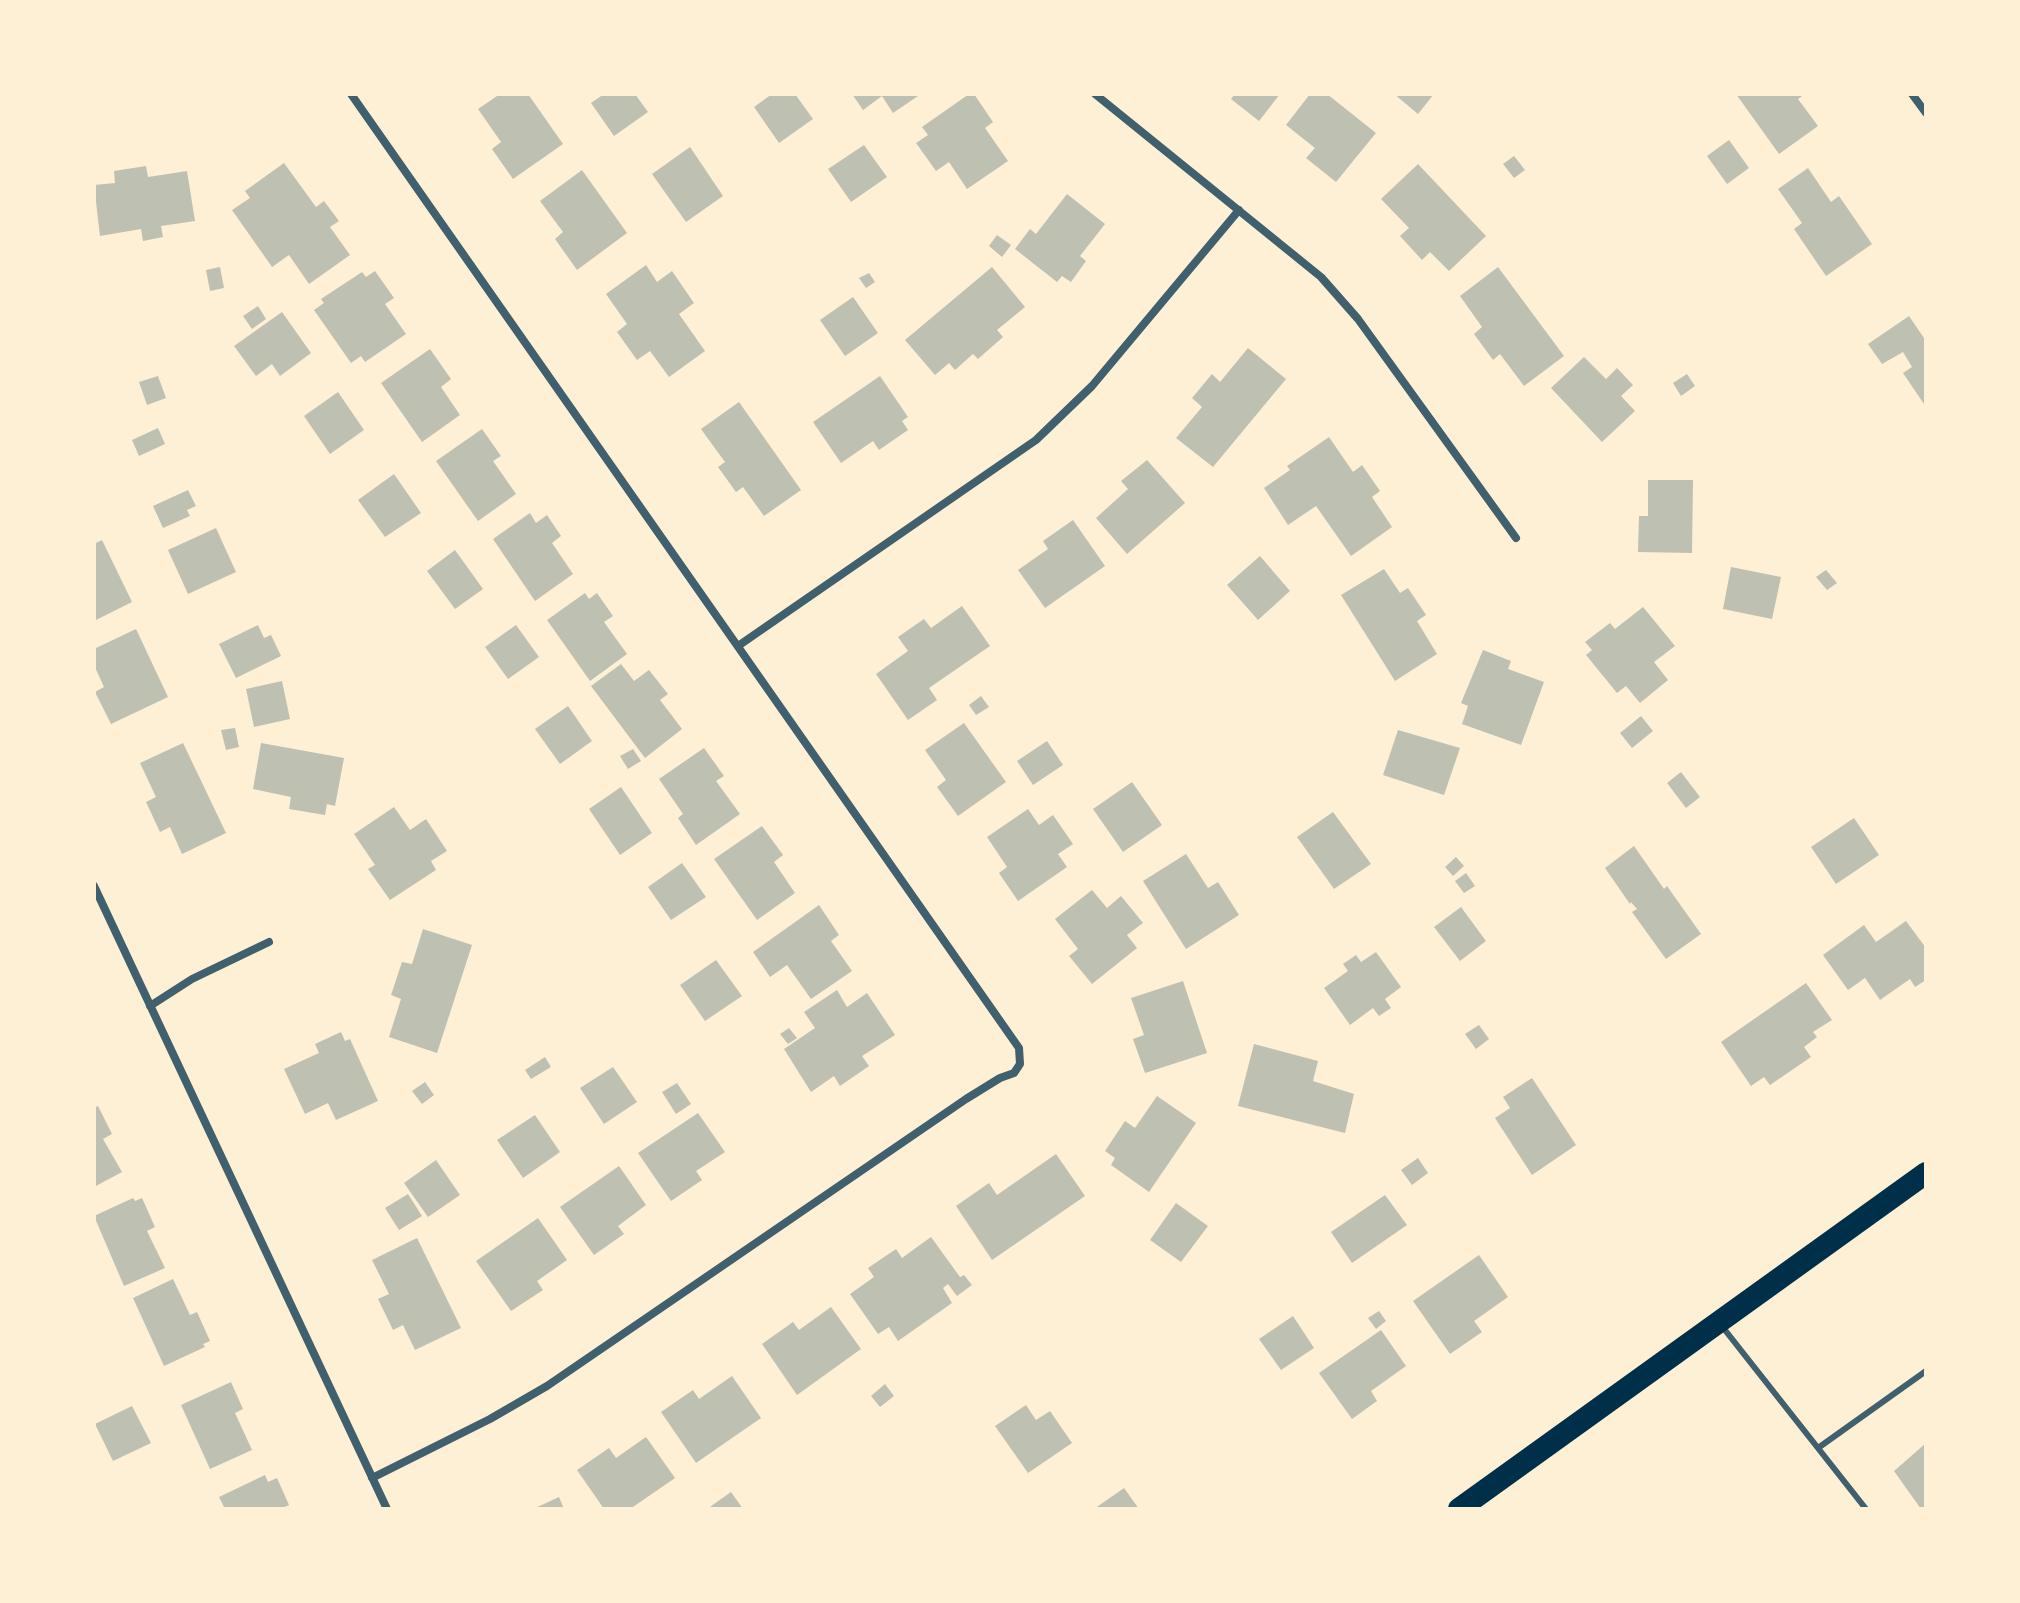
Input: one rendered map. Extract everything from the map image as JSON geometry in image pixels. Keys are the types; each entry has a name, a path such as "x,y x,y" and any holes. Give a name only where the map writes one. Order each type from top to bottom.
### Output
{"highway":[{"path":"1459,1509 1926,1173"}],"street":[{"path":"351,94 1019,1048 1020,1064 1014,1073 966,1099 547,1386 490,1419 372,1478"},
{"path":"1095,94 1321,277 1358,319 1516,538"},
{"path":"1912,94 1926,113"},
{"path":"738,646 1036,440 1092,386 1239,210"},
{"path":"94,886 387,1509"},
{"path":"150,1006 192,979 269,942"}],"lane":[{"path":"1719,1322 1866,1509"},
{"path":"1818,1448 1926,1371"}],"building":[{"path":"500,94 528,94 563,144 513,179 492,149 501,142 478,109"},
{"path":"604,94 635,94 648,112 614,136 591,103"},
{"path":"772,94 795,94 813,119 779,143 754,107"},
{"path":"852,94 921,94 893,113 882,96 863,110"},
{"path":"969,94 974,94 993,122 985,128 1008,161 967,189 949,162 936,171 916,143 928,135 922,127"},
{"path":"1235,94 1280,94 1259,121 1231,99"},
{"path":"1310,94 1327,94 1376,133 1336,182 1306,158 1315,148 1286,125"},
{"path":"1394,94 1434,94 1418,114"},
{"path":"1736,94 1805,94 1798,99 1818,126 1779,154"},
{"path":"1729,140 1749,168 1727,184 1707,156"},
{"path":"864,145 887,177 851,202 828,169"},
{"path":"690,147 723,196 686,222 652,174"},
{"path":"1514,156 1525,170 1514,178 1503,164"},
{"path":"284,163 316,207 324,201 339,221 330,227 350,255 309,284 289,255 272,267 232,210 250,198 245,191"},
{"path":"1418,164 1486,236 1449,271 1430,252 1422,260 1400,236 1409,228 1381,199"},
{"path":"146,166 148,177 187,171 195,221 161,226 163,237 143,241 141,229 100,236 94,185 115,183 114,171"},
{"path":"1808,168 1831,202 1839,196 1872,244 1826,276 1794,229 1802,223 1778,189"},
{"path":"582,170 627,233 577,270 555,239 563,232 540,201"},
{"path":"1067,194 1105,224 1080,256 1086,261 1071,282 1062,276 1057,282 1015,249 1030,229 1036,234"},
{"path":"997,235 1011,245 1002,257 989,246"},
{"path":"646,265 657,282 672,271 694,303 679,314 705,351 669,377 650,351 637,360 617,332 627,324 606,294"},
{"path":"220,267 224,288 210,291 206,270"},
{"path":"992,267 1025,307 997,330 1003,337 978,359 973,354 955,370 949,363 935,375 905,340"},
{"path":"1498,267 1564,356 1524,386 1500,354 1493,360 1474,334 1482,327 1460,296"},
{"path":"375,271 394,298 385,304 406,334 365,362 361,356 351,363 314,310 324,303 321,299 362,272 366,277"},
{"path":"869,273 875,282 866,288 859,278"},
{"path":"853,297 878,333 845,356 820,320"},
{"path":"258,306 266,319 252,329 243,316"},
{"path":"282,312 311,353 280,376 272,364 256,376 234,346"},
{"path":"1909,316 1926,341 1926,407 1903,373 1912,367 1903,352 1882,364 1868,344"},
{"path":"1248,348 1286,379 1213,467 1176,438 1202,407 1192,398 1212,374 1220,382"},
{"path":"430,349 451,379 441,387 460,415 422,442 381,383"},
{"path":"1584,357 1606,379 1617,368 1633,385 1621,396 1635,411 1602,442 1551,388"},
{"path":"1687,374 1695,386 1681,396 1673,383"},
{"path":"158,376 166,398 147,405 139,382"},
{"path":"880,376 908,417 902,421 908,430 879,450 873,441 841,463 813,422"},
{"path":"338,392 364,430 330,454 304,416"},
{"path":"739,402 801,490 764,516 743,487 736,492 718,467 725,462 701,429"},
{"path":"158,428 165,444 139,456 132,440"},
{"path":"482,429 501,456 493,461 516,494 478,521 436,461"},
{"path":"1329,437 1353,472 1362,465 1380,491 1372,497 1392,527 1351,556 1316,506 1288,525 1264,488 1290,470 1287,466"},
{"path":"1147,460 1185,503 1127,554 1096,518 1128,489 1121,481"},
{"path":"394,474 421,513 385,537 358,500"},
{"path":"1648,480 1693,480 1692,553 1638,552 1639,516 1648,516"},
{"path":"188,490 196,506 187,510 190,516 163,528 153,506"},
{"path":"530,513 536,523 547,515 561,536 552,543 573,574 535,601 493,539"},
{"path":"1073,520 1105,566 1045,608 1018,570 1048,549 1043,541"},
{"path":"216,528 236,572 188,594 168,550"},
{"path":"102,540 132,602 94,621 94,544"},
{"path":"455,550 483,589 455,609 427,571"},
{"path":"1260,556 1290,591 1258,620 1227,585"},
{"path":"1731,567 1781,577 1772,619 1723,609"},
{"path":"1384,569 1400,593 1408,588 1426,615 1417,621 1437,654 1395,681 1341,595"},
{"path":"1826,570 1837,583 1827,590 1816,577"},
{"path":"585,593 589,599 597,593 613,616 604,622 627,654 590,681 547,620"},
{"path":"962,606 990,646 929,688 937,700 908,720 876,674 908,651 898,637 924,619 931,628"},
{"path":"1643,607 1675,646 1654,662 1668,680 1640,703 1626,686 1617,693 1586,655 1592,650 1585,642 1610,623 1615,629"},
{"path":"258,625 264,638 271,635 281,656 236,678 219,644"},
{"path":"516,625 539,657 508,679 485,647"},
{"path":"136,629 168,697 111,724 95,692 104,687 94,665 94,649"},
{"path":"1483,650 1511,661 1508,669 1544,682 1521,745 1462,724 1468,706 1461,703"},
{"path":"621,664 634,681 649,670 668,694 660,700 682,729 645,758 591,686"},
{"path":"282,681 290,719 254,727 246,689"},
{"path":"981,696 989,707 976,715 969,705"},
{"path":"568,706 592,741 560,764 535,729"},
{"path":"1641,716 1653,731 1632,748 1620,733"},
{"path":"964,723 1006,782 958,816 937,787 946,780 925,750"},
{"path":"235,728 239,747 226,750 221,730"},
{"path":"1398,730 1460,748 1444,795 1383,775"},
{"path":"1047,741 1063,765 1033,785 1017,761"},
{"path":"183,743 226,833 182,854 170,827 160,832 146,802 156,797 140,763"},
{"path":"261,743 344,758 335,806 327,804 325,815 289,809 291,797 253,789"},
{"path":"704,748 724,776 716,781 740,814 696,845 678,818 683,814 659,779"},
{"path":"633,749 641,761 628,769 620,756"},
{"path":"1681,772 1700,797 1686,808 1667,783"},
{"path":"1132,782 1162,825 1123,852 1093,809"},
{"path":"621,787 652,833 620,855 589,809"},
{"path":"394,807 410,830 426,819 447,851 431,861 436,870 390,900 368,869 375,865 354,834"},
{"path":"1028,809 1039,825 1053,815 1073,844 1058,854 1067,867 1018,901 999,873 1007,867 987,837"},
{"path":"1333,812 1371,864 1334,889 1297,837"},
{"path":"1854,818 1879,855 1836,884 1811,847"},
{"path":"762,826 783,855 774,862 795,893 757,920 714,859"},
{"path":"1634,846 1701,934 1666,959 1632,912 1637,909 1630,904 1605,868"},
{"path":"1186,854 1208,888 1218,882 1239,915 1186,949 1143,881"},
{"path":"1456,857 1464,866 1453,876 1445,867"},
{"path":"682,863 706,897 671,920 648,887"},
{"path":"1466,873 1475,886 1464,893 1455,881"},
{"path":"1092,890 1107,908 1121,896 1143,923 1127,935 1137,948 1092,984 1069,956 1078,949 1055,919"},
{"path":"819,905 839,935 831,941 852,971 811,999 787,965 770,977 753,952"},
{"path":"1461,907 1486,941 1460,961 1434,927"},
{"path":"1906,921 1926,948 1926,980 1915,987 1910,979 1880,1000 1865,978 1848,990 1823,955 1864,925 1876,942"},
{"path":"423,929 472,945 437,1053 389,1037 401,999 391,995 402,962 412,964"},
{"path":"1376,952 1401,987 1385,999 1391,1008 1379,1016 1373,1008 1350,1025 1324,988 1348,971 1343,964 1356,955 1361,962"},
{"path":"716,960 742,996 705,1021 680,985"},
{"path":"1183,981 1207,1053 1145,1073 1133,1039 1144,1035 1131,998"},
{"path":"1806,983 1832,1020 1813,1032 1817,1037 1804,1047 1811,1057 1770,1085 1764,1077 1751,1086 1721,1042"},
{"path":"837,990 847,1007 867,993 895,1035 862,1056 869,1066 840,1086 834,1076 811,1092 784,1049 815,1028 804,1012"},
{"path":"1479,1025 1489,1039 1476,1049 1465,1034"},
{"path":"789,1028 797,1038 788,1044 780,1034"},
{"path":"341,1032 345,1041 350,1039 378,1101 336,1120 328,1103 305,1114 284,1069 319,1053 315,1044"},
{"path":"1254,1044 1318,1061 1313,1081 1354,1094 1345,1133 1238,1106"},
{"path":"545,1057 551,1067 531,1079 525,1070"},
{"path":"613,1067 637,1102 604,1124 580,1088"},
{"path":"1532,1078 1576,1145 1532,1175 1495,1118 1510,1108 1503,1097"},
{"path":"425,1082 434,1095 422,1104 412,1091"},
{"path":"677,1083 691,1104 676,1114 662,1092"},
{"path":"1157,1096 1196,1123 1149,1192 1111,1165 1115,1158 1105,1151 1125,1121 1135,1128"},
{"path":"98,1106 112,1134 103,1139 122,1172 94,1187 94,1108"},
{"path":"698,1113 725,1152 696,1171 702,1180 671,1201 638,1153"},
{"path":"535,1115 560,1152 523,1178 497,1140"},
{"path":"1056,1154 1085,1196 992,1260 956,1206 989,1183 997,1195"},
{"path":"1418,1158 1428,1173 1412,1185 1401,1170"},
{"path":"436,1160 460,1195 428,1217 404,1183"},
{"path":"619,1166 646,1205 618,1226 624,1234 594,1255 560,1207"},
{"path":"408,1194 422,1216 399,1230 385,1208"},
{"path":"1385,1195 1407,1225 1352,1263 1331,1232"},
{"path":"133,1198 135,1201 142,1198 155,1227 147,1231 165,1268 124,1286 94,1216"},
{"path":"1176,1203 1208,1226 1181,1262 1150,1240"},
{"path":"538,1218 567,1260 537,1281 543,1290 511,1311 476,1261"},
{"path":"931,1237 960,1277 964,1275 972,1285 957,1296 948,1284 943,1288 952,1303 898,1341 889,1327 878,1334 850,1294 874,1277 868,1268 896,1249 902,1258"},
{"path":"417,1238 461,1328 415,1350 403,1325 393,1330 378,1299 389,1294 372,1260"},
{"path":"1479,1255 1508,1297 1474,1321 1482,1332 1450,1354 1413,1301"},
{"path":"173,1279 190,1315 197,1312 210,1341 203,1344 205,1347 164,1366 133,1298"},
{"path":"831,1307 861,1349 797,1395 762,1344 793,1322 799,1330"},
{"path":"1379,1311 1386,1321 1376,1329 1368,1318"},
{"path":"1293,1316 1314,1348 1281,1370 1259,1339"},
{"path":"1381,1330 1406,1366 1371,1391 1377,1401 1352,1419 1319,1373"},
{"path":"732,1376 761,1418 696,1463 661,1412 693,1390 699,1399"},
{"path":"231,1382 243,1409 235,1413 252,1450 210,1469 181,1405"},
{"path":"885,1384 894,1396 880,1407 871,1396"},
{"path":"1026,1405 1036,1420 1050,1411 1072,1443 1028,1473 995,1426"},
{"path":"132,1406 151,1443 113,1461 95,1424"},
{"path":"646,1437 675,1478 630,1509 604,1509 577,1470 609,1448 616,1458"},
{"path":"1926,1443 1926,1509 1921,1509 1894,1471"},
{"path":"265,1475 268,1482 277,1478 289,1505 280,1509 225,1509 219,1497"},
{"path":"1124,1488 1139,1509 1094,1509"},
{"path":"731,1492 743,1509 707,1509"},
{"path":"559,1497 564,1509 533,1509"}]}
